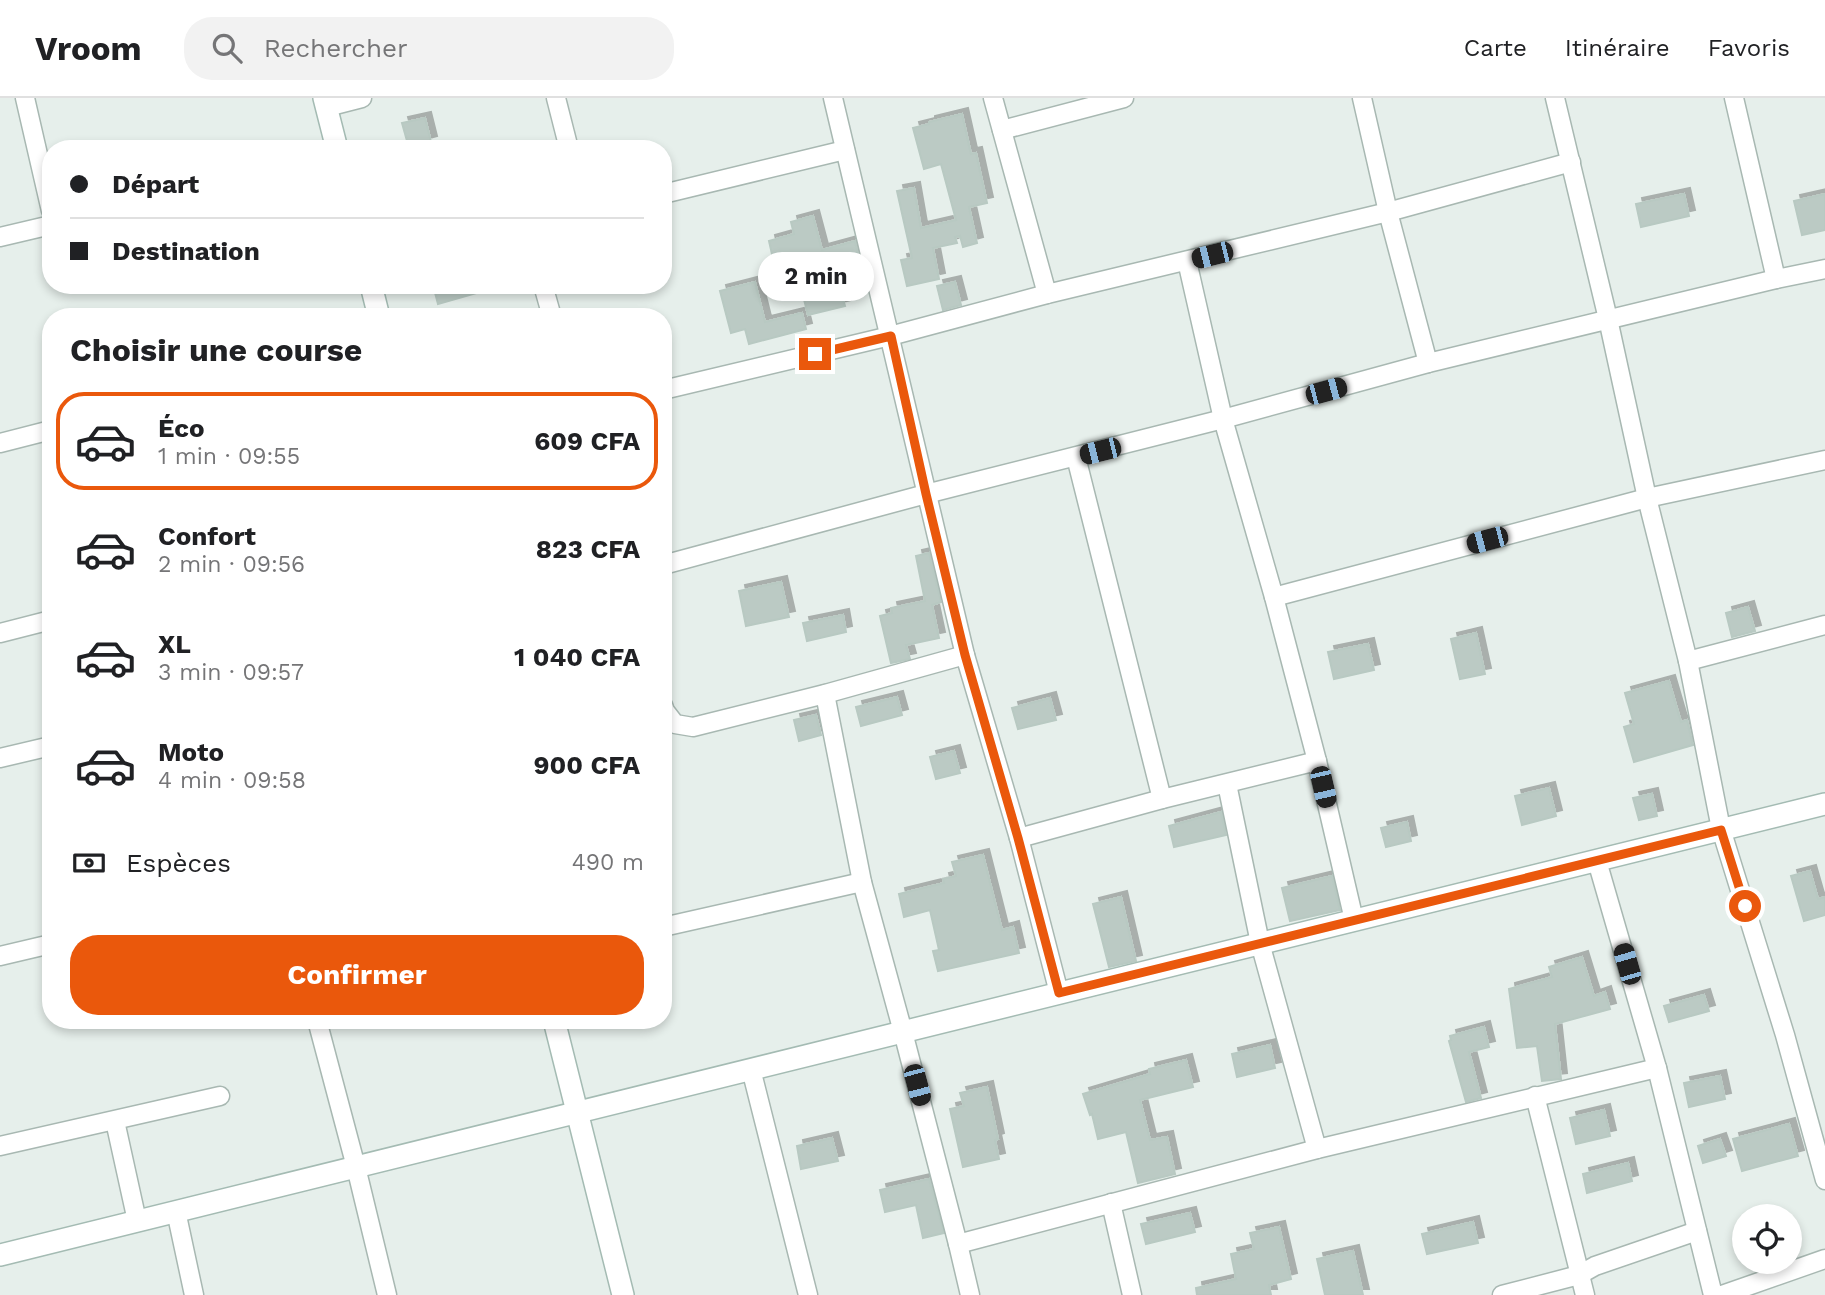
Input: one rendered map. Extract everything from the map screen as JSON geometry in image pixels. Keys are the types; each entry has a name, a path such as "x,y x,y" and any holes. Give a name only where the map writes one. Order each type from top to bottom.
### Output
{"street":[{"path":"25,98 42,172"},
{"path":"335,140 326,102 362,98"},
{"path":"556,98 567,140"},
{"path":"833,98 965,655 1059,993"},
{"path":"993,98 1047,294"},
{"path":"1002,130 1124,98"},
{"path":"1362,98 1388,212 1429,363"},
{"path":"1555,98 1608,319 1647,498 1688,661 1721,830 1785,1035 1825,1180"},
{"path":"1734,98 1776,279"},
{"path":"672,192 845,150"},
{"path":"672,388 1388,212 1571,162"},
{"path":"0,237 42,227"},
{"path":"1187,261 1223,419 1317,761 1354,920"},
{"path":"672,563 1429,363 1825,269"},
{"path":"0,443 42,432"},
{"path":"1076,457 1162,799"},
{"path":"1274,597 1647,498 1825,460"},
{"path":"0,633 42,622"},
{"path":"1688,661 1825,625"},
{"path":"672,720 675,724 693,727 965,655"},
{"path":"825,694 862,882 970,1295"},
{"path":"0,758 42,748"},
{"path":"1018,838 1317,761"},
{"path":"1227,784 1260,943 1317,1149"},
{"path":"0,1255 1825,804"},
{"path":"1597,860 1657,1068 1713,1295"},
{"path":"672,925 862,882"},
{"path":"0,956 42,946"},
{"path":"319,1029 387,1295"},
{"path":"556,1029 623,1295"},
{"path":"958,1244 1317,1149 1657,1068"},
{"path":"751,1069 808,1295"},
{"path":"1535,1096 1585,1295"},
{"path":"0,1146 220,1097"},
{"path":"115,1121 137,1221"},
{"path":"1111,1203 1132,1295"},
{"path":"176,1211 194,1295"},
{"path":"1502,1295 1579,1275 1595,1266 1697,1231"},
{"path":"1722,1295 1825,1259"}],"building":[{"path":"962,114 971,154 976,153 987,203 969,207 977,243 963,247 960,236 955,237 957,243 933,248 939,279 907,286 901,260 912,258 897,191 914,188 921,228 956,220 941,164 924,169 913,128"},
{"path":"425,118 430,140 407,140 402,123"},
{"path":"1684,194 1689,216 1641,227 1636,204"},
{"path":"1825,194 1825,230 1802,235 1794,201"},
{"path":"813,216 822,250 855,241 859,259 834,265 845,306 808,315 798,276 778,281 769,241 794,234 791,222"},
{"path":"755,282 765,322 802,313 806,329 749,344 745,329 731,333 720,291"},
{"path":"955,282 961,305 943,310 937,286"},
{"path":"435,294 473,294 438,304"},
{"path":"929,553 941,602 932,605 939,638 906,645 910,659 891,663 880,616 892,613 891,608 925,601 916,556"},
{"path":"781,582 789,617 746,626 739,591"},
{"path":"1748,607 1755,631 1732,637 1726,613"},
{"path":"843,615 846,632 807,641 803,623"},
{"path":"1476,633 1485,674 1460,679 1451,639"},
{"path":"1368,644 1374,670 1334,679 1328,652"},
{"path":"1669,681 1681,722 1687,720 1693,745 1634,762 1624,727 1634,724 1625,693"},
{"path":"897,697 902,715 861,726 856,707"},
{"path":"1050,698 1056,720 1018,729 1012,708"},
{"path":"816,715 821,735 799,741 794,720"},
{"path":"954,751 960,773 936,779 930,757"},
{"path":"1549,788 1556,816 1522,825 1515,796"},
{"path":"1652,794 1657,816 1639,820 1633,798"},
{"path":"1221,812 1226,835 1174,847 1169,826"},
{"path":"1407,822 1411,841 1386,847 1381,828"},
{"path":"983,855 1002,930 1013,927 1019,953 938,971 933,951 939,950 930,910 904,917 899,894 944,883 943,879 956,876 952,862"},
{"path":"1810,871 1818,899 1825,897 1825,915 1804,921 1791,876"},
{"path":"1332,876 1340,910 1290,921 1282,888"},
{"path":"1121,897 1136,961 1109,967 1093,904"},
{"path":"1582,957 1594,996 1605,992 1610,1009 1555,1024 1561,1079 1542,1081 1537,1046 1517,1048 1509,989 1552,977 1549,967"},
{"path":"1704,995 1709,1011 1669,1022 1664,1006"},
{"path":"1484,1027 1489,1047 1469,1052 1481,1098 1466,1102 1449,1041 1450,1036"},
{"path":"1270,1045 1275,1068 1237,1077 1232,1054"},
{"path":"1186,1060 1193,1087 1140,1100 1150,1140 1167,1137 1175,1174 1138,1183 1126,1132 1098,1139 1092,1114 1090,1115 1083,1094 1150,1074 1149,1069"},
{"path":"1720,1076 1725,1099 1689,1107 1684,1083"},
{"path":"987,1087 998,1139 995,1140 999,1159 963,1167 950,1109 964,1106 960,1093"},
{"path":"1604,1110 1610,1136 1576,1144 1570,1118"},
{"path":"1789,1124 1798,1156 1742,1171 1733,1139"},
{"path":"832,1138 838,1161 801,1169 797,1146"},
{"path":"1720,1139 1726,1156 1703,1163 1698,1146"},
{"path":"1628,1163 1632,1181 1587,1193 1583,1174"},
{"path":"929,1179 944,1233 923,1238 916,1205 885,1212 880,1190"},
{"path":"1190,1213 1195,1232 1146,1244 1141,1224"},
{"path":"1473,1222 1478,1243 1427,1254 1422,1234"},
{"path":"1279,1227 1291,1279 1269,1285 1271,1295 1197,1295 1196,1288 1236,1279 1231,1254 1254,1249 1250,1233"},
{"path":"1353,1251 1363,1295 1325,1295 1317,1259"}],"route":[{"path":"815,354 891,336 965,655 1059,993 1721,830 1745,906"}]}
